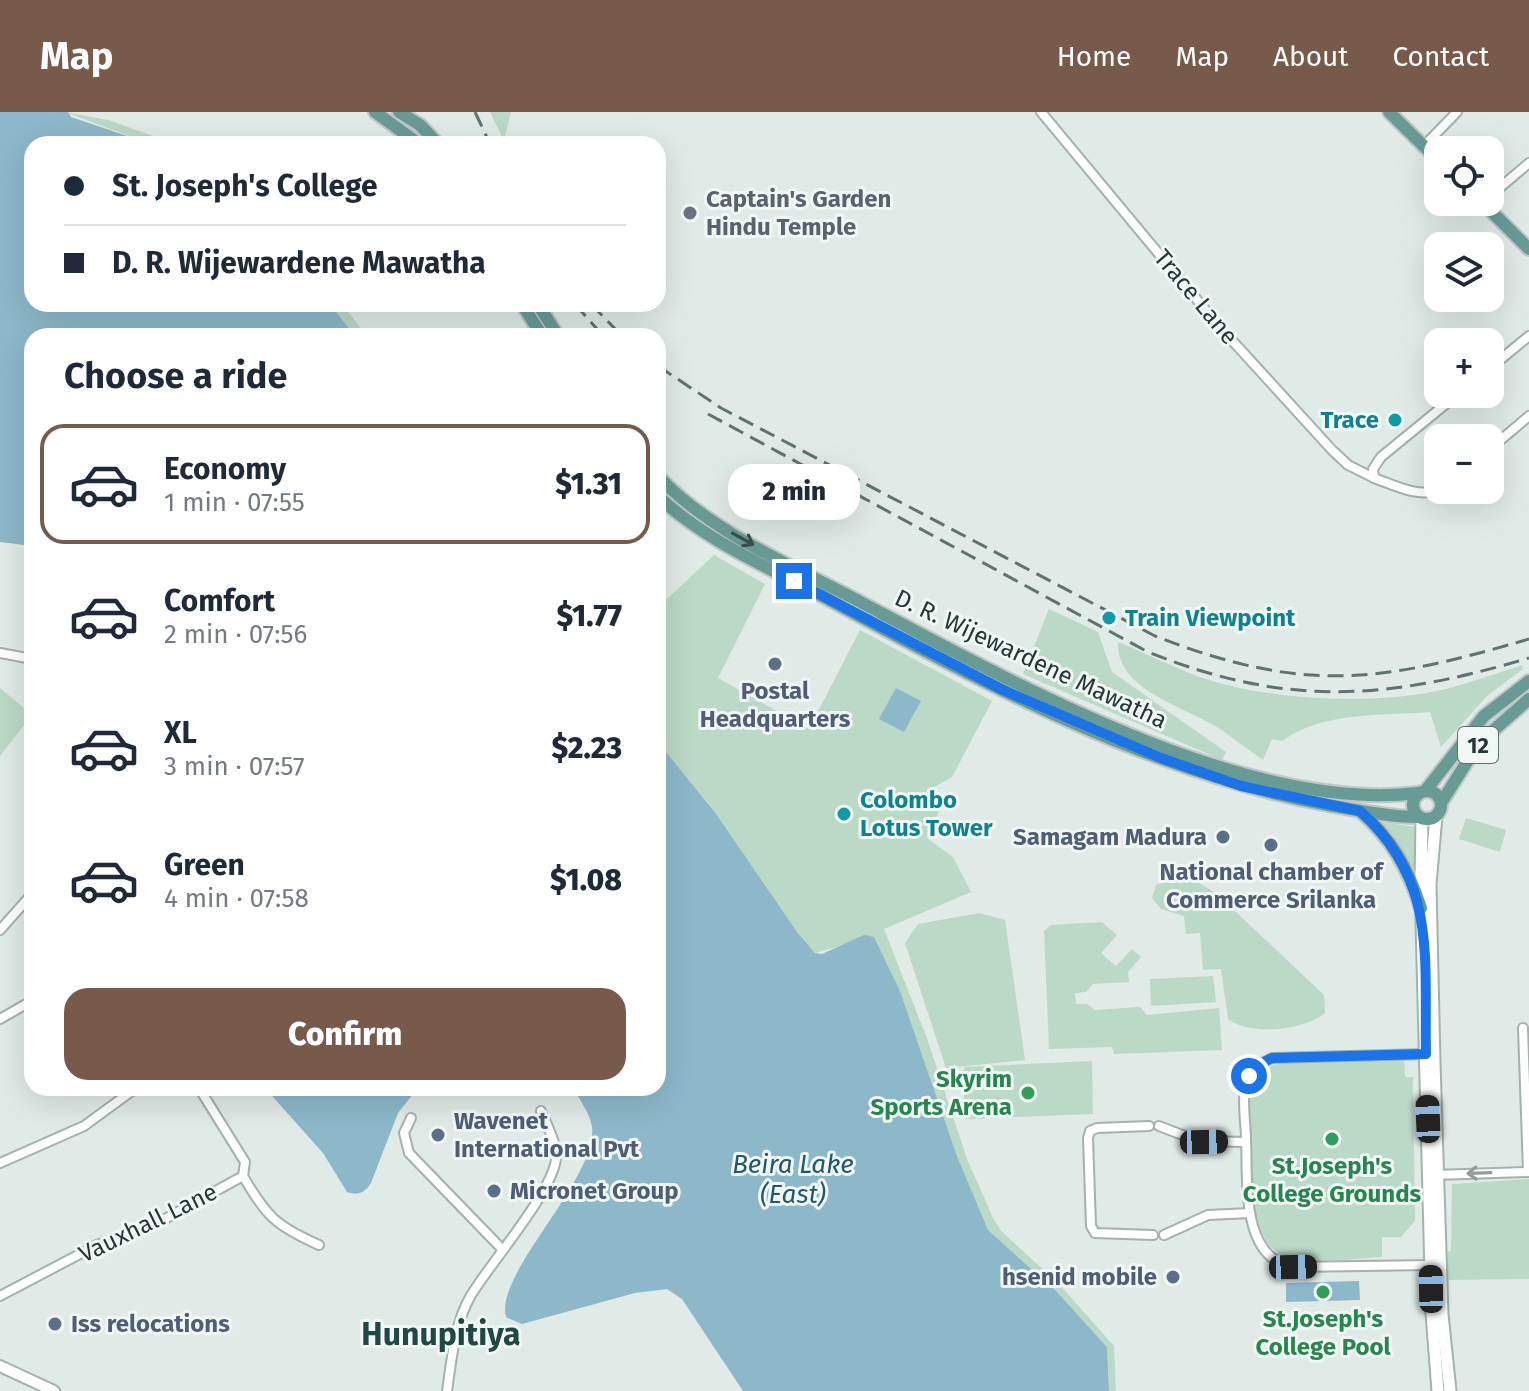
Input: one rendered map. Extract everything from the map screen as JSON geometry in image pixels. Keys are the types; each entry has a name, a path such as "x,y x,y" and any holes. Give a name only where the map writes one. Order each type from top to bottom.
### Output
{"main road":[{"path":"375,112 408,136"},
{"path":"399,112 420,125 430,136"},
{"path":"1389,112 1424,146"},
{"path":"1496,216 1529,249"},
{"name":"D. R. Wijewardene Mawatha","path":"666,483 697,509 741,538 1006,684"},
{"name":"D. R. Wijewardene Mawatha","path":"666,502 721,541 1006,684 1241,786 1360,811 1426,817"},
{"path":"1426,817 1412,808 1422,792 1484,716 1529,681"},
{"name":"12","path":"1441,803 1479,743 1529,699"},
{"name":"D. R. Wijewardene Mawatha","path":"1163,752 1296,786 1386,797 1422,792"},
{"path":"1422,792 1436,794 1441,803 1426,817 1421,908 1426,1054 1442,1314 1450,1391"},
{"path":"1360,811 1389,839 1402,858 1421,908"},
{"path":"1426,817 1430,884 1434,1175 1431,1265 1438,1391"}],"street":[{"name":"Trace Lane","path":"1041,112 1218,325 1332,450 1360,473 1374,478"},
{"path":"1434,136 1457,112"},
{"path":"1504,184 1529,163"},
{"path":"1504,357 1529,336"},
{"path":"1424,491 1374,478 1373,469 1381,457 1441,408"},
{"path":"1504,437 1529,416"},
{"path":"0,653 24,658"},
{"path":"0,930 24,903"},
{"path":"0,1019 24,1005"},
{"path":"1434,1175 1528,1172 1523,1028"},
{"path":"1426,1054 1285,1058 1260,1064 1246,1083 1246,1142 1250,1213 1265,1250 1281,1265 1431,1265"},
{"path":"0,1163 84,1126 125,1096"},
{"path":"204,1096 245,1162 243,1176"},
{"path":"447,1391 457,1324 501,1248 526,1221 555,1166 556,1152 541,1111"},
{"path":"411,1118 404,1133 409,1153 501,1248"},
{"path":"1149,1126 1090,1131 1091,1226 1095,1233 1153,1235"},
{"path":"1159,1126 1198,1141 1246,1142"},
{"name":"Vauxhall Lane","path":"0,1296 97,1245 154,1225 243,1176 265,1214 283,1229 319,1245"},
{"path":"1164,1235 1208,1215 1250,1213"},
{"path":"0,1366 54,1391"}],"green space":[{"path":"65,112 108,120 153,136 130,136"},
{"path":"490,112 511,112 505,136 502,136"},
{"path":"336,312 348,312 361,328 349,328"},
{"path":"714,555 765,584 718,678 809,729 860,630 992,701 952,777 931,789 941,807 927,838 953,857 971,892 884,929 928,1041 967,1159 993,1218 1001,1231 1059,1284 1114,1346 1116,1391 1109,1391 1107,1347 1057,1292 988,1230 957,1156 900,991 874,937 815,953 797,932 717,815 666,752 666,600"},
{"path":"1049,609 1098,632 1112,672 1226,752 1222,760 1023,674"},
{"path":"1118,642 1197,676 1287,696 1387,698 1446,689 1522,665 1523,669 1487,696 1441,747 1430,712 1372,715 1316,724 1282,741 1272,739 1263,760 1217,727 1154,695 1140,684 1120,658"},
{"path":"0,688 24,708 24,725 0,756"},
{"path":"1466,818 1506,830 1500,852 1459,839"},
{"path":"1378,822 1417,827 1416,868 1413,868"},
{"path":"1174,878 1199,883 1217,894 1324,995 1325,1013 1304,1024 1277,1029 1249,1028 1228,1019 1221,969 1203,970 1200,933 1186,934 1184,916 1161,909 1152,898 1156,885"},
{"path":"979,913 1005,920 1025,1060 946,1068 905,943 918,924"},
{"path":"1102,922 1117,935 1101,953 1116,966 1132,949 1141,957 1128,972 1129,982 1093,984 1086,992 1075,993 1076,1004 1087,1004 1095,1010 1140,1007 1147,1015 1219,1008 1222,1050 1114,1054 1112,1047 1049,1049 1044,931 1051,925"},
{"path":"1213,976 1216,1002 1151,1006 1150,979"},
{"name":"St.Joseph's College Grounds","path":"1404,1058 1405,1077 1413,1077 1415,1221 1401,1237 1382,1237 1382,1257 1305,1261 1284,1256 1270,1246 1260,1228 1254,1206 1250,1181 1249,1089 1255,1078 1262,1071 1283,1063"},
{"name":"Skyrim Sports Arena","path":"1092,1061 1093,1114 966,1119 962,1073 965,1067"},
{"path":"1529,1179 1529,1279 1446,1280 1445,1252 1451,1251 1452,1184"}],"water":[{"path":"0,112 68,112 71,117 127,136 24,136 24,312 336,312 349,328 24,328 24,545 0,542"},
{"path":"896,688 921,701 904,732 879,719"},
{"name":"Beira Lake (East)","path":"666,752 717,815 797,932 815,953 822,954 864,935 874,937 900,991 957,1156 988,1230 1057,1292 1107,1347 1109,1391 743,1391 682,1299 667,1289 635,1293 522,1324 506,1317 506,1299 515,1276 564,1198 590,1148 592,1127 578,1096 666,1096"},
{"path":"272,1096 412,1096 398,1113 371,1183 363,1191 357,1194 347,1192 323,1153"},
{"name":"St.Joseph's College Pool","path":"1359,1281 1360,1300 1286,1302 1286,1283"}],"railway":[{"path":"475,112 486,136"},
{"path":"582,312 596,328"},
{"path":"599,312 614,328"},
{"path":"666,371 721,408 1155,636 1208,655 1299,674 1342,676 1428,665 1529,639"},
{"path":"708,414 1148,652 1199,670 1293,690 1338,692 1429,683 1529,658"}],"place":[{"name":"Captain's Garden Hindu Temple","path":"690,213"},
{"name":"Trace","path":"1395,420"},
{"name":"Train Viewpoint","path":"1109,618"},
{"name":"Postal Headquarters","path":"775,664"},
{"name":"Colombo Lotus Tower","path":"844,814"},
{"name":"Samagam Madura","path":"1223,837"},
{"name":"National chamber of Commerce Srilanka","path":"1271,845"},
{"name":"Skyrim Sports Arena","path":"1028,1093"},
{"name":"Wavenet International Pvt","path":"438,1135"},
{"name":"St.Joseph's College Grounds","path":"1332,1139"},
{"name":"Micronet Group","path":"494,1191"},
{"name":"hsenid mobile","path":"1173,1277"},
{"name":"St.Joseph's College Pool","path":"1323,1292"},
{"name":"Iss relocations","path":"55,1324"}],"district":[{"name":"Hunupitiya","path":"441,1334"}],"route":[{"path":"794,581 1003,690 1084,726 1209,777 1360,811 1378,826 1402,858 1421,908 1426,1054 1272,1058 1260,1064 1249,1076"}]}
